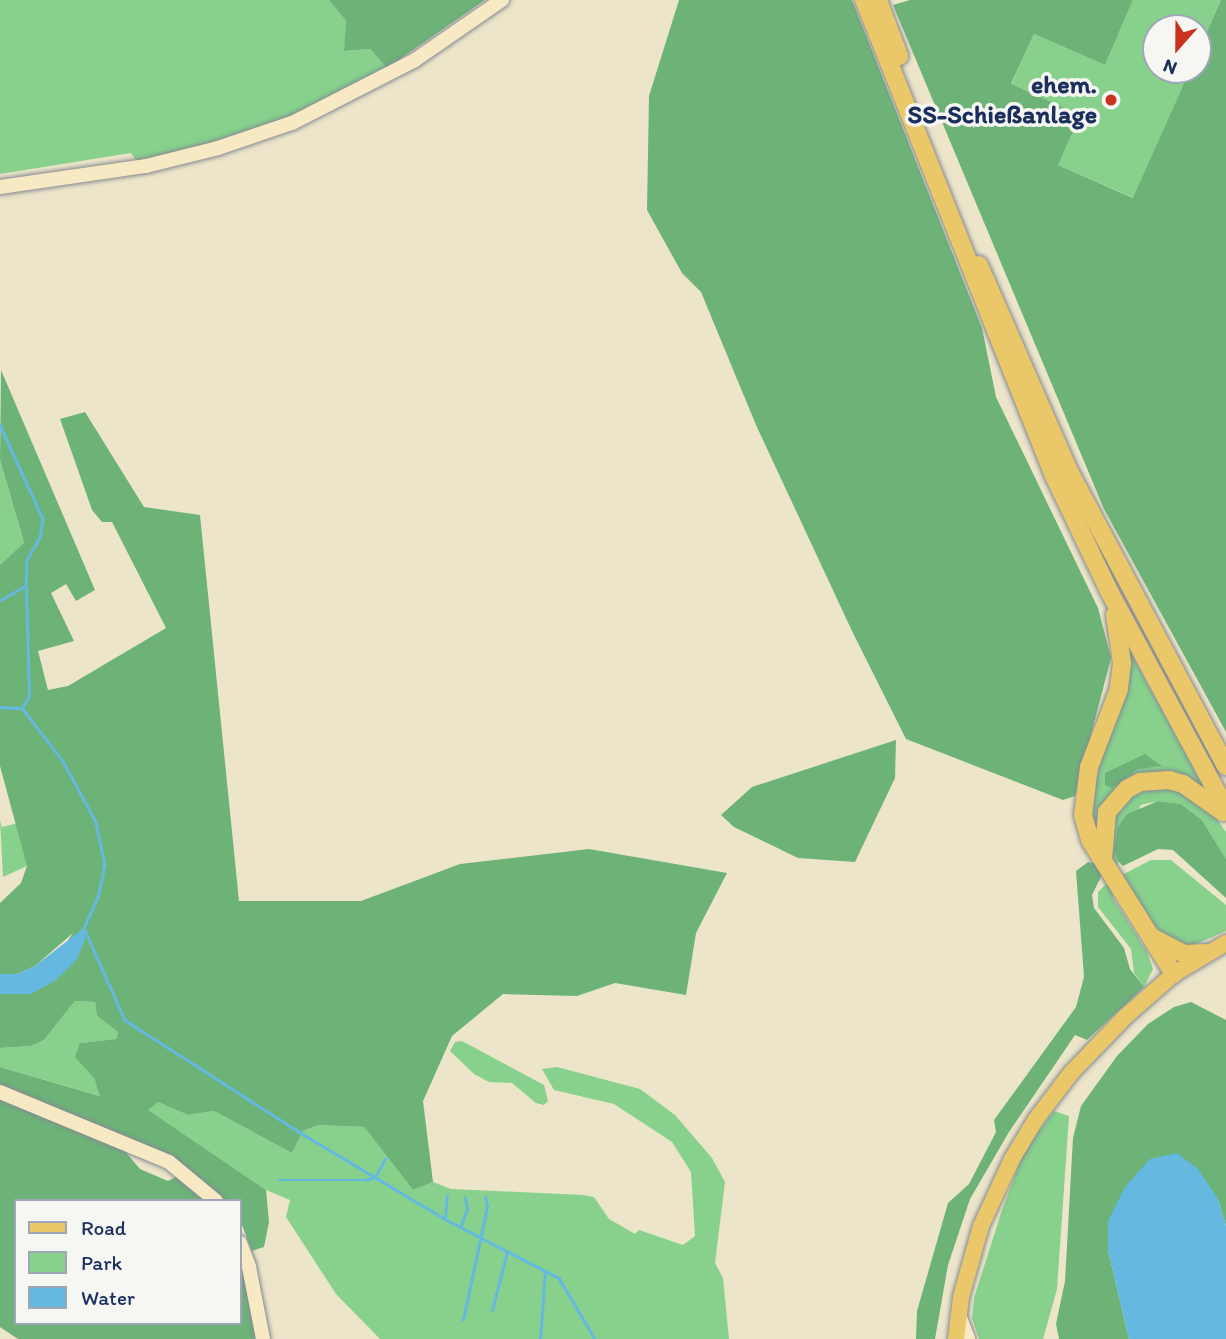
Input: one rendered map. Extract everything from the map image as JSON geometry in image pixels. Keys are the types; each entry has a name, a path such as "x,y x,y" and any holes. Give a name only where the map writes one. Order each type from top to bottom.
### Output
{"highway":[{"path":"864,0 974,285 1054,476 1109,591 1223,810"},
{"path":"878,0 985,279 1070,473 1226,766"},
{"path":"1109,591 1119,629 1119,689 1089,767 1082,803 1090,840 1174,974"},
{"path":"1103,862 1103,825 1116,800 1127,789 1169,779 1223,810"},
{"path":"1147,932 1172,950 1206,953"}],"main road":[{"path":"956,1339 959,1315 981,1226 1012,1159 1036,1119 1088,1054 1174,974 1226,943"}],"street":[{"path":"0,187 146,166 218,148 292,123 415,60 502,0"},
{"path":"0,1092 169,1162 214,1199"},
{"path":"242,1250 263,1339"},
{"path":"959,1315 968,1339"}],"green space":[{"path":"0,0 329,0 346,21 345,51 370,49 387,68 311,109 215,145 137,162 131,153 0,174"},
{"path":"329,0 485,0 387,68 370,49 344,51 346,21"},
{"path":"679,0 852,0 982,328 996,397 1098,608 1111,658 1075,796 1063,800 906,739 852,631 756,425 701,292 682,273 647,210 649,96"},
{"path":"910,0 1133,0 1105,65 1034,34 1011,84 1080,115 1058,165 1133,198 1184,84 1212,84 1212,20 1221,0 1226,0 1226,732 1104,509 893,5"},
{"name":"ehem. SS-Schießanlage","path":"1133,0 1221,0 1212,20 1212,14 1142,14 1142,84 1184,84 1134,198 1058,165 1011,85 1034,34 1105,65"},
{"path":"1,370 95,590 76,601 66,584 51,593 74,641 38,651 48,690 68,686 166,628 112,522 102,522 92,510 60,419 85,412 144,507 200,515 239,901 361,901 460,864 589,849 727,873 696,933 686,995 615,983 577,996 503,994 452,1036 423,1101 433,1182 413,1190 364,1127 318,1125 303,1131 292,1153 214,1111 188,1115 158,1102 148,1110 266,1190 269,1222 264,1247 252,1251 242,1225 242,1199 222,1199 170,1157 119,1144 140,1169 168,1181 180,1175 206,1199 14,1199 14,1325 242,1325 242,1265 258,1339 18,1339 0,1327 0,1067 100,1096 94,1078 75,1057 80,1043 116,1039 118,1032 97,1016 95,1002 75,1001 44,1040 31,1046 0,1048 0,994 31,994 73,933 35,966 17,974 0,974 0,903 21,883 27,866 0,766 0,565 24,543 0,460"},
{"path":"0,460 24,544 0,565"},
{"path":"1128,648 1204,787 1139,778 1098,840 1088,803"},
{"path":"896,740 895,778 855,862 798,858 734,827 721,815 752,787"},
{"path":"1145,754 1162,766 1138,769 1112,788 1105,785 1105,773"},
{"path":"1168,784 1212,812 1226,832 1226,859 1202,820 1181,804 1158,801 1141,805 1114,852 1119,862 1116,866 1110,857 1112,816 1130,793"},
{"path":"1158,801 1181,804 1202,820 1226,859 1226,898 1173,850 1158,849 1123,866 1119,862 1114,852 1118,827 1127,814"},
{"path":"0,820 2,827 18,823 27,866 3,877"},
{"path":"1151,860 1171,860 1226,905 1226,931 1189,947 1170,941 1153,924 1122,875"},
{"path":"1088,862 1097,864 1103,873 1092,895 1094,908 1124,948 1130,969 1144,987 1087,1040 1075,1035 1009,1132 970,1199 948,1265 935,1339 916,1339 917,1311 948,1203 969,1184 996,1132 994,1120 1076,1007 1084,977 1076,871"},
{"path":"1106,884 1113,889 1113,898 1147,952 1153,969 1144,987 1134,973 1131,949 1098,907 1098,892"},
{"path":"75,1001 95,1002 97,1016 118,1032 116,1039 80,1043 101,1096 0,1067 0,1048 31,1046 44,1040"},
{"path":"1191,1002 1226,1020 1226,1226 1218,1199 1108,1221 1108,1250 1129,1339 1059,1339 1056,1324 1065,1281 1073,1138 1081,1106 1117,1056 1148,1024 1174,1007"},
{"path":"462,1041 544,1085 548,1101 544,1105 536,1103 512,1083 489,1082 474,1074 450,1051 455,1042"},
{"path":"557,1067 640,1089 675,1115 712,1158 725,1182 715,1263 723,1278 729,1339 380,1339 336,1294 286,1217 290,1200 266,1190 147,1110 158,1102 188,1115 214,1111 292,1153 303,1131 318,1125 364,1127 413,1190 433,1182 451,1189 583,1195 594,1197 609,1219 635,1234 639,1230 683,1245 695,1236 691,1172 672,1142 614,1104 554,1090 542,1069"},
{"path":"1054,1111 1069,1116 1057,1289 1043,1339 979,1339 972,1318 974,1298 1002,1210 1025,1149"}],"water":[{"path":"84,928 85,939 77,959 56,980 31,994 0,994 0,974 17,974 35,966"},
{"path":"1177,1153 1198,1169 1218,1199 1226,1226 1226,1339 1129,1339 1108,1250 1108,1221 1125,1187 1150,1159"}],"waterway":[{"path":"0,425 43,519 40,537 27,560 26,586 0,601"},
{"path":"0,707 22,708 29,696 26,588"},
{"path":"22,708 63,761 96,822 105,865 98,897 84,928 125,1020 306,1136 445,1219 559,1278 595,1339"},
{"path":"279,1180 366,1180 375,1177 385,1159"},
{"path":"445,1217 447,1196"},
{"path":"463,1320 487,1207 485,1197"},
{"path":"461,1225 467,1209 465,1198"},
{"path":"492,1310 507,1252"},
{"path":"540,1339 545,1271"}],"place":[{"name":"ehem. SS-Schießanlage","path":"1111,100"}]}
